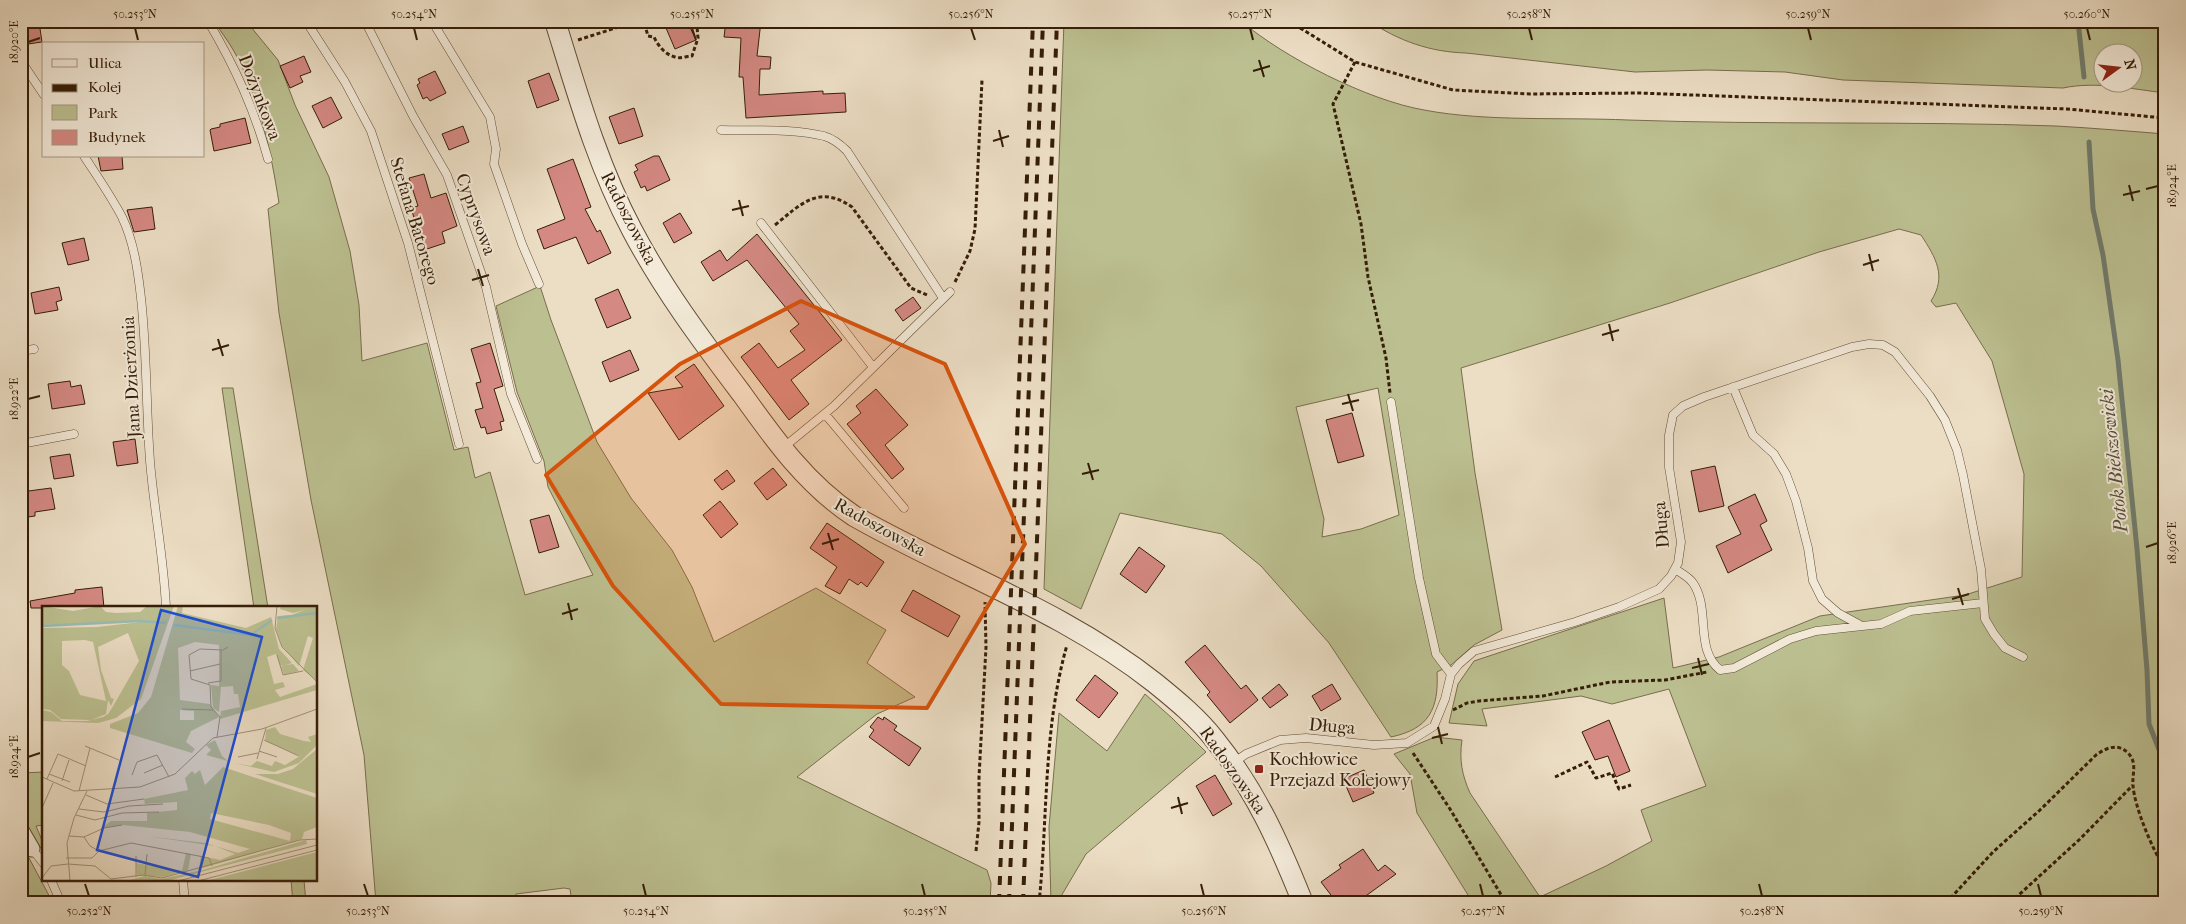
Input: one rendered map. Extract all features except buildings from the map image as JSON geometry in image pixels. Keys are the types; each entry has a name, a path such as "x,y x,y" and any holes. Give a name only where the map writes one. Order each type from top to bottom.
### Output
{"street":[{"name":"Radoszowska","path":"554,21 596,150 631,229 680,310 783,448 811,481 832,501 854,516 1074,628 1133,666 1190,712 1232,763 1267,817 1303,903"},
{"path":"21,830 32,849"}],"lane":[{"name":"Dożynkowa","path":"208,21 246,91 268,159"},
{"name":"Stefana Batorego","path":"306,21 345,82 374,139 408,243 459,444"},
{"name":"Cyprysowa","path":"365,21 413,116 447,175 486,287 511,394 537,459"},
{"path":"432,21 482,101 490,118 495,142 494,164 522,244 539,284"},
{"path":"21,61 42,92"},
{"path":"722,130 805,133 825,136 838,142 847,151 944,298"},
{"name":"Jana Dzierżonia","path":"85,158 122,218 138,274 144,326 150,461 155,514 165,581 166,606"},
{"path":"761,223 873,367"},
{"path":"783,448 825,414 950,292"},
{"name":"Długa","path":"1232,763 1246,754 1280,740 1306,738 1374,745 1407,743 1434,726 1446,699 1451,674 1459,664 1474,652 1575,622 1619,607 1659,589 1678,563 1680,542 1669,467 1669,435 1673,415 1683,406 1733,387 1822,357 1869,344 1883,345 1895,352 1930,396 1945,420 1963,475 1981,569 1985,619 2005,648 2023,657"},
{"path":"21,352 34,349"},
{"path":"1733,387 1753,435 1774,454 1786,474 1796,501 1808,548 1813,581 1822,599 1850,621 1865,627"},
{"path":"1391,402 1421,587 1436,654 1451,674"},
{"path":"825,414 904,508"},
{"path":"21,444 74,434"},
{"path":"1674,569 1693,583 1699,599 1707,652 1713,664 1720,670 1734,668 1782,643 1807,634 1843,627 1865,627 1881,624 1910,611 1983,603"},
{"path":"32,849 42,862"},
{"path":"52,882 61,903"},
{"path":"183,882 184,903"}],"path":[{"path":"1289,21 1355,62 1453,90 1530,94 1639,93 2067,109 2165,118"},
{"path":"572,42 631,22 636,28 642,22 648,26 648,36 654,37 665,53 676,58 692,56 698,38 697,27"},
{"path":"1355,62 1333,104 1361,224 1368,277 1386,358 1391,402"},
{"path":"950,292 973,242 982,80"},
{"path":"767,231 811,198 832,196 852,206 912,288 927,295 944,298"},
{"path":"976,851 980,822 979,777 981,715 984,695 986,582"},
{"path":"1039,903 1049,741 1058,676 1069,637 1074,628"},
{"path":"1457,707 1487,700 1543,696 1610,682 1665,680 1720,670"},
{"path":"1407,743 1450,809 1506,903"},
{"path":"1946,903 1993,852 2040,810 2096,755 2105,749 2117,746 2128,752 2134,763 2133,785 2148,839 2165,869"},
{"path":"1555,777 1588,762 1596,778 1612,773 1619,789 1631,784"},
{"path":"2010,903 2080,839 2133,785"}],"highlighted area":[{"path":"801,301 945,364 1025,544 927,708 721,704 613,586 546,475 680,364"}],"green space":[{"path":"214,21 246,21 278,60 295,105 329,177 350,251 359,305 362,361 427,343 454,450 468,447 475,478 490,472 525,595 593,575 548,487 544,461 517,392 496,306 540,286 597,442 631,498 672,550 692,587 714,642 816,588 886,630 867,663 915,697 877,714 797,777 987,870 991,883 990,903 572,903 570,889 564,888 516,894 515,903 376,903 364,755 311,500 279,313 268,209 279,203 276,184 258,107 235,53"},
{"path":"1064,21 1241,21 1280,49 1328,76 1402,105 1448,114 1525,118 2056,126 2165,134 2165,903 1473,903 1417,813 1410,774 1394,754 1435,737 1462,740 1462,767 1470,793 1540,897 1606,866 1652,841 1641,810 1706,786 1669,689 1612,704 1581,696 1482,709 1487,726 1449,723 1458,684 1474,661 1664,598 1673,668 1719,657 1820,616 1965,595 2022,577 2024,474 1992,361 1956,303 1936,307 1931,301 1938,283 1938,267 1921,235 1899,229 1819,252 1670,303 1461,368 1475,473 1502,630 1474,645 1451,665 1437,672 1436,697 1433,707 1423,723 1414,729 1391,737 1329,643 1261,566 1222,534 1120,513 1081,609 1044,589","holes":["1378,388 1399,515 1361,529 1322,537 1324,519 1296,407"]},
{"path":"1369,21 2165,21 2165,93 2144,90 2144,42 2094,42 2094,85 2063,88 1843,80 1785,72 1707,70 1635,72 1427,48 1392,34"},
{"path":"222,388 233,388 268,606 254,606"},
{"path":"1145,694 1206,752 1086,854 1057,903 1051,903 1049,827 1059,713 1107,751"},
{"path":"42,772 42,825 36,826 42,840 42,850 21,816 21,773"},
{"path":"21,843 53,903 30,903 21,887"},
{"path":"291,882 304,882 306,903 293,903"}],"waterway":[{"name":"Potok Bielszowicki","path":"2078,21 2084,77"},
{"name":"Potok Bielszowicki","path":"2089,142 2093,209 2103,255 2118,360 2137,549 2147,670 2149,724 2160,752 2165,775"}],"railway":[{"path":"999,903 1033,21"},
{"path":"1009,903 1043,21"},
{"path":"1023,903 1057,21"}],"place":[{"name":"Kochłowice Przejazd Kolejowy","path":"1259,769"}]}
